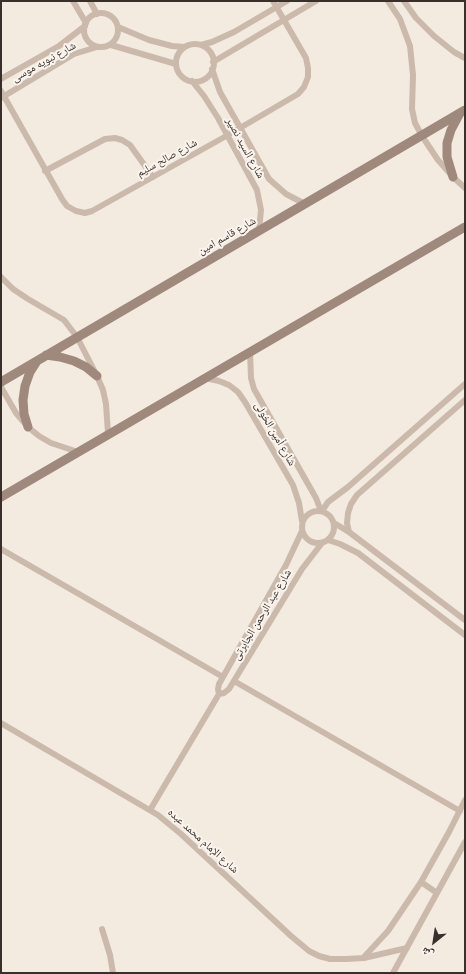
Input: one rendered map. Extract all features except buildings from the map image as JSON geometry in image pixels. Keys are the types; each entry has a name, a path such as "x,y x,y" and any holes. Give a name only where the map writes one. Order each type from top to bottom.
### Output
{"main road":[{"name":"شارع قاسم امين","path":"1,382 463,111"},
{"path":"453,176 447,157 447,143 453,123 463,111"},
{"path":"1,497 108,433 465,227"},
{"path":"46,355 74,361 86,367 97,376"},
{"path":"28,427 24,414 23,400 25,386 30,372 38,360"}],"street":[{"path":"73,1 85,24"},
{"path":"90,1 97,14"},
{"name":"شارع صالح سليم","path":"2,95 45,171 67,206 84,213 99,208 298,94 304,87 308,77 306,58 273,1"},
{"path":"118,27 149,40 172,46 185,46 192,44 201,45 212,42 234,32 287,1"},
{"path":"213,62 316,1"},
{"path":"388,1 400,19 410,46 413,75 412,109 415,123 438,160 465,188"},
{"path":"404,1 416,18 434,36 454,52 465,58"},
{"path":"111,45 117,37 118,27 116,22 108,15 97,14 91,17 85,24 84,30 86,39 93,45 97,47 111,45 176,64"},
{"name":"شارع نبويه موسى","path":"1,79 59,46 85,24"},
{"path":"185,46 178,54 176,64 181,75 192,81 204,79 209,75 212,69 213,62 210,51 201,45"},
{"name":"شارع نبويه موسى","path":"2,95 74,54 97,47"},
{"name":"شارع السيد نصير","path":"212,69 220,92 270,179 286,194 306,204"},
{"name":"شارع السيد نصير","path":"192,81 204,96 228,135 257,190 261,210 258,232"},
{"path":"45,171 105,139 115,138 130,145 153,177"},
{"path":"1,277 13,289 23,296 64,320 77,337 103,390 106,404 108,433"},
{"name":"شارع أمين الخولى","path":"250,352 251,378 256,395 316,498 322,511"},
{"name":"شارع أمين الخولى","path":"205,378 229,385 238,392 245,402 293,485 299,503 302,521"},
{"path":"322,511 328,502 348,487 465,384"},
{"path":"1,387 16,413 28,427 51,443 78,452"},
{"path":"349,532 347,523 348,513 351,504 357,496 465,400"},
{"path":"465,620 349,532 334,523 328,515 322,511 310,513 302,521 302,531 305,537 311,542 340,544 358,553 465,635"},
{"path":"325,542 333,533 334,523"},
{"name":"شارع عبد الرحمن الجابرتى","path":"150,810 219,694 218,686 222,677 286,565 302,531"},
{"name":"شارع عبد الرحمن الجابرتى","path":"219,694 227,691 234,682 302,569 325,542"},
{"path":"1,549 222,677"},
{"path":"234,682 460,811"},
{"name":"شارع الإمام محمد عبده","path":"1,723 150,810 174,827 309,951 330,959 364,958 407,948"},
{"path":"364,958 388,931 421,882 433,863 465,800"},
{"path":"393,973 465,842"},
{"path":"421,882 438,893"},
{"path":"102,929 110,955 113,973"}]}
